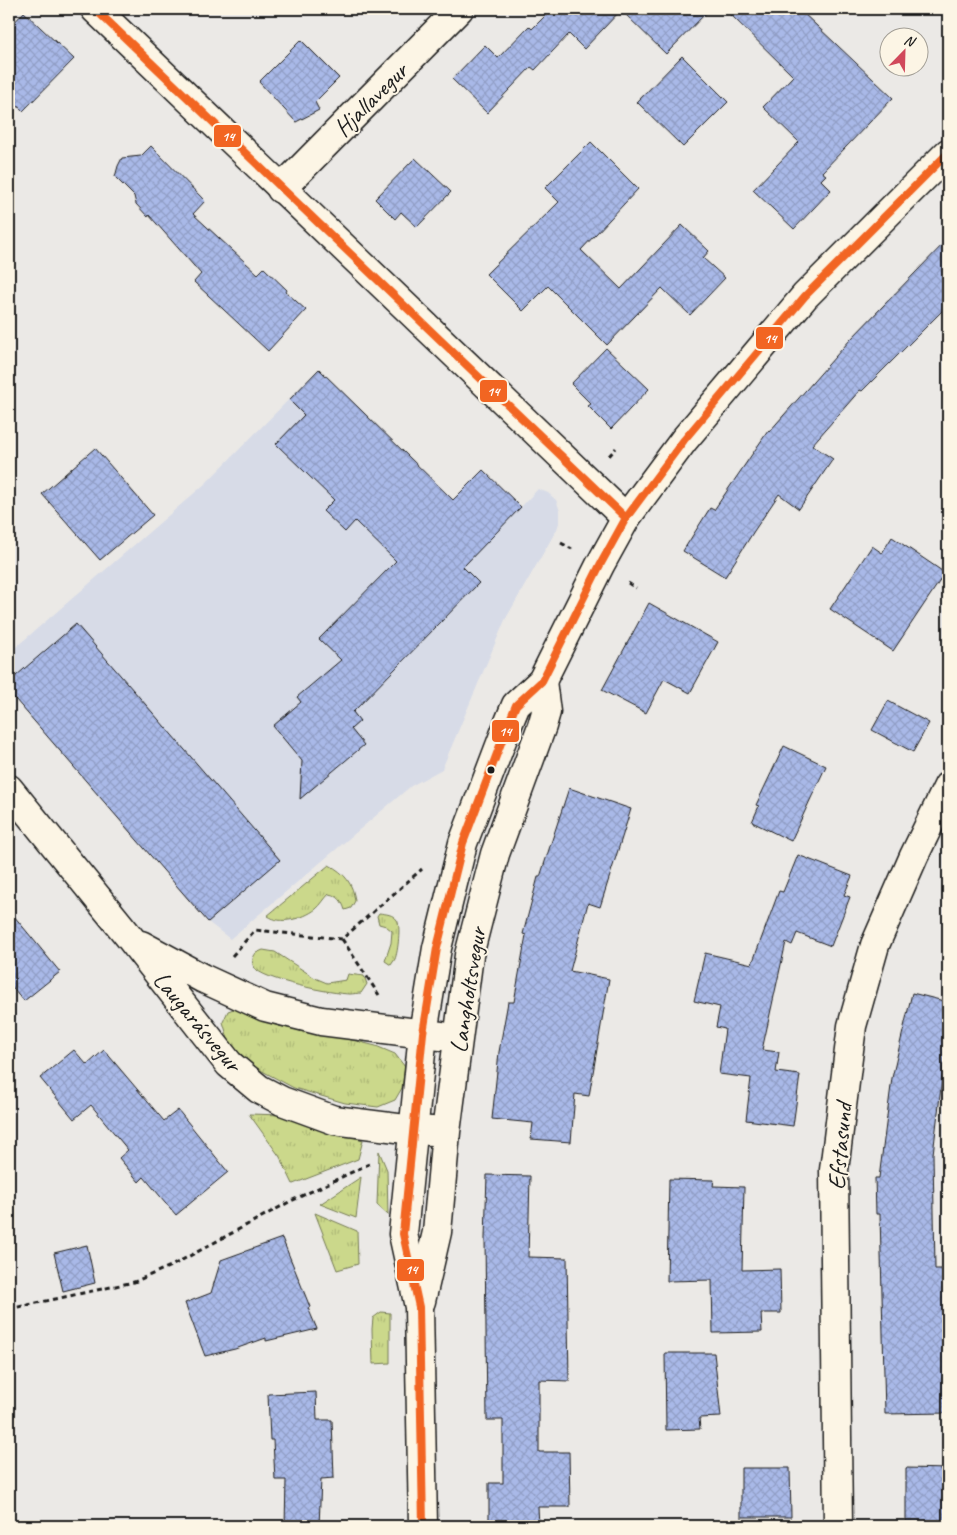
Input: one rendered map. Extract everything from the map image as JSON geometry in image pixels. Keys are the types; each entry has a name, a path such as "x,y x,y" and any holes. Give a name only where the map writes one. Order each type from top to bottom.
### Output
{"street":[{"path":"95,9 626,518"},
{"name":"Hjallavegur","path":"281,189 459,9"},
{"name":"Langholtsvegur","path":"423,1526 419,1307 403,1234 423,1033 437,948 463,843 516,705 542,681 600,565 626,518 684,440 805,296 948,153"},
{"name":"Langholtsvegur","path":"419,1307 437,1232 446,1132 469,955 495,854 533,753 546,712 542,681"},
{"path":"502,742 533,753"},
{"name":"Efstasund","path":"838,1526 834,1170 852,1026 876,944 914,856 948,786"},
{"name":"Laugarásvegur","path":"9,789 131,939 229,1064 259,1089 282,1101 334,1120 413,1130 446,1132"},
{"path":"463,843 495,854"},
{"name":"Laugarásvegur","path":"131,939 202,978 266,1007 321,1020 458,1038"},
{"path":"437,948 469,955"}],"path":[{"path":"226,963 255,930 342,940 422,868"},
{"path":"342,940 382,1000"},
{"path":"9,1309 134,1282 173,1265 291,1200 369,1164"}],"shaded area":[{"path":"319,369 453,500 483,470 521,507 538,489 548,493 556,500 560,511 560,520 557,529 505,620 442,769 411,786 230,939 208,922 9,692 9,653 206,483"}],"green space":[{"path":"329,865 344,875 350,884 355,901 351,908 345,910 340,899 329,894 316,909 305,916 292,920 278,920 267,916"},
{"path":"379,913 391,915 398,923 397,951 391,965 385,961 391,943 392,931 386,926 379,924 377,916"},
{"path":"263,950 275,952 315,978 327,983 346,980 348,974 364,976 367,984 361,993 350,994 314,989 270,977 259,972 253,965 256,953"},
{"path":"239,1007 278,1026 344,1038 376,1046 395,1054 405,1067 402,1088 395,1100 378,1107 345,1103 294,1088 251,1065 229,1042 223,1022 228,1011"},
{"path":"249,1114 284,1115 363,1140 358,1159 293,1184 280,1157"},
{"path":"379,1151 387,1170 388,1215 377,1205"},
{"path":"361,1177 356,1218 320,1204"},
{"path":"315,1213 357,1231 358,1264 337,1270"},
{"path":"381,1312 390,1313 390,1363 373,1364 373,1318"}],"building":[{"path":"542,9 710,9 666,54 621,10 584,49 569,34 535,70 531,67 487,113 452,79 485,45 498,58 529,26 532,29 547,14"},
{"path":"725,9 799,9 893,98 822,172 826,175 821,180 831,190 794,229 753,190 799,142 763,107 793,76"},
{"path":"24,12 74,59 23,111 9,98 9,28"},
{"path":"301,40 339,78 315,102 319,110 296,122 259,82"},
{"path":"682,56 728,102 683,147 637,102"},
{"path":"591,142 638,189 581,250 621,289 682,225 709,251 703,258 725,278 690,315 662,288 607,345 548,286 523,311 486,274 559,202 545,188"},
{"path":"151,146 205,201 193,214 258,274 264,268 306,310 268,351 194,282 201,274 149,215 148,217 136,204 134,196 115,177 122,158 141,156"},
{"path":"415,158 451,192 417,227 401,212 395,219 375,199"},
{"path":"948,239 948,305 862,391 860,390 812,445 833,459 799,509 779,494 725,577 683,551 710,508 714,510 768,431 850,340"},
{"path":"606,348 649,389 611,429 588,406 591,404 571,384"},
{"path":"319,369 453,500 483,470 521,507 463,567 479,583 353,712 360,721 351,729 364,745 300,799 302,761 273,726 301,702 297,697 341,660 319,639 396,561 355,521 345,532 323,511 334,500 276,444 304,415 289,400"},
{"path":"95,448 153,515 100,560 42,494"},
{"path":"892,537 945,573 893,651 830,609 872,546 882,553"},
{"path":"649,603 718,642 690,693 664,679 646,713 602,690"},
{"path":"76,624 280,860 208,922 9,692 9,682"},
{"path":"888,701 929,723 913,752 872,730"},
{"path":"784,746 826,766 791,841 752,822 759,806 756,805"},
{"path":"569,788 631,809 600,907 588,903 570,971 609,979 589,1096 575,1094 571,1142 531,1139 533,1123 492,1119 499,1052 508,1002 514,1002 526,935 523,934 538,877 540,877"},
{"path":"798,855 852,876 844,895 850,897 831,946 797,933 792,945 786,942 762,1050 779,1052 776,1072 800,1075 793,1126 746,1120 751,1078 719,1074 725,1029 716,1027 720,1007 694,1001 705,953 752,964 779,891 783,892"},
{"path":"9,910 60,972 24,1001 9,983"},
{"path":"912,993 948,1002 948,1055 945,1054 933,1154 935,1269 948,1269 948,1413 885,1414 880,1214 876,1214 875,1178 879,1178 892,1078"},
{"path":"74,1050 87,1065 104,1050 164,1121 178,1110 228,1172 176,1215 144,1177 139,1182 119,1158 128,1150 91,1105 74,1119 40,1078"},
{"path":"487,1175 530,1176 528,1257 567,1258 569,1381 539,1380 539,1452 569,1452 570,1507 538,1507 539,1526 489,1526 489,1483 503,1483 503,1420 487,1420 485,1238"},
{"path":"669,1179 714,1180 713,1186 744,1187 742,1270 780,1269 781,1313 761,1313 762,1332 713,1333 712,1280 667,1281"},
{"path":"282,1238 317,1329 266,1341 266,1338 235,1349 205,1356 185,1303 211,1293 221,1260"},
{"path":"87,1245 95,1283 63,1291 54,1253"},
{"path":"665,1353 714,1353 721,1417 699,1418 700,1429 666,1430"},
{"path":"316,1392 317,1420 332,1420 334,1478 321,1479 319,1526 285,1526 286,1480 275,1480 273,1440 270,1440 268,1394"},
{"path":"741,1468 790,1468 791,1517 741,1517"},
{"path":"906,1468 948,1469 948,1523 906,1523"}],"transit line":[{"name":"14","path":"95,9 626,518"},
{"name":"14","path":"423,1526 419,1307 403,1234 423,1033 437,948 463,843 509,722 516,705 542,681 600,565 626,518 684,440 805,296 948,153"}]}
